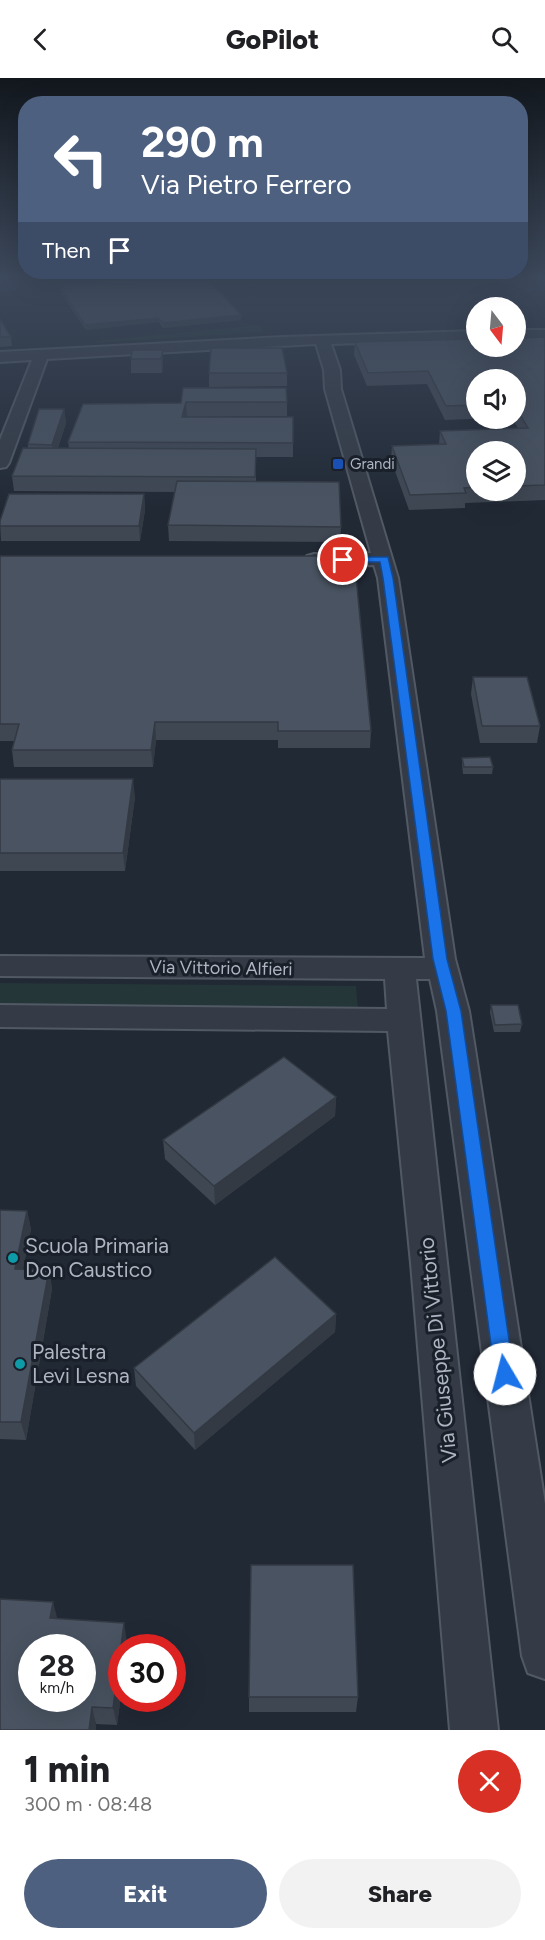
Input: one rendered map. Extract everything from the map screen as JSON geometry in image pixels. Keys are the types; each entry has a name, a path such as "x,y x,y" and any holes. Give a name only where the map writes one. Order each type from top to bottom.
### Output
{"street":[{"path":"0,357 39,355"},
{"path":"0,463 41,355"},
{"path":"327,355 332,370 333,390 384,559 443,969 459,1049 545,1656"},
{"path":"295,560 384,559"},
{"name":"Via Vittorio Alfieri","path":"0,966 443,969"},
{"name":"Via Giuseppe Di Vittorio","path":"400,969 403,1020 430,1263 474,1730"},
{"path":"0,1016 403,1020"}],"shaded area":[{"path":"0,983 356,986 358,1010 0,1007"}],"building":[{"path":"131,355 162,355 161,359 131,359"},
{"path":"210,355 283,355 287,373 209,373"},
{"path":"360,355 526,357 526,355 545,355 545,485 526,486 526,441 466,441 466,488 464,488 466,493 410,495 392,446 446,444 440,431 528,428 526,425 526,369 466,369 466,405 446,406 428,371 368,373"},
{"path":"183,388 286,388 287,402 186,402 182,417 293,417 293,443 68,442 83,404 181,403"},
{"path":"39,409 64,409 52,445 28,444"},
{"path":"23,448 256,449 255,477 12,476"},
{"path":"177,481 339,482 341,527 168,525"},
{"path":"9,494 144,494 139,526 0,526"},
{"path":"0,556 354,556 371,731 278,731 278,722 155,722 151,750 12,750 19,724 0,724"},
{"path":"473,677 527,677 540,726 482,726"},
{"path":"490,757 493,767 464,767 462,758"},
{"path":"0,779 133,779 123,853 0,853"},
{"path":"491,1005 518,1005 522,1024 495,1025"},
{"path":"284,1057 336,1097 214,1186 163,1140"},
{"name":"Palestra Levi Lesna","path":"0,1210 27,1211 15,1269 49,1270 21,1422 0,1422"},
{"path":"275,1257 336,1314 194,1433 134,1368"},
{"path":"251,1565 353,1565 358,1697 249,1697"},
{"path":"0,1599 53,1602 50,1618 124,1623 123,1634 108,1634 108,1708 96,1707 96,1634 18,1634 18,1712 91,1712 89,1730 0,1730"}],"place":[{"name":"Grandi","path":"338,464"},
{"name":"Scuola Primaria Don Caustico","path":"13,1258"},
{"name":"Palestra Levi Lesna","path":"20,1364"}],"route":[{"path":"343,560 384,559 388,578 440,959 453,1011 459,1049 505,1374"}]}
